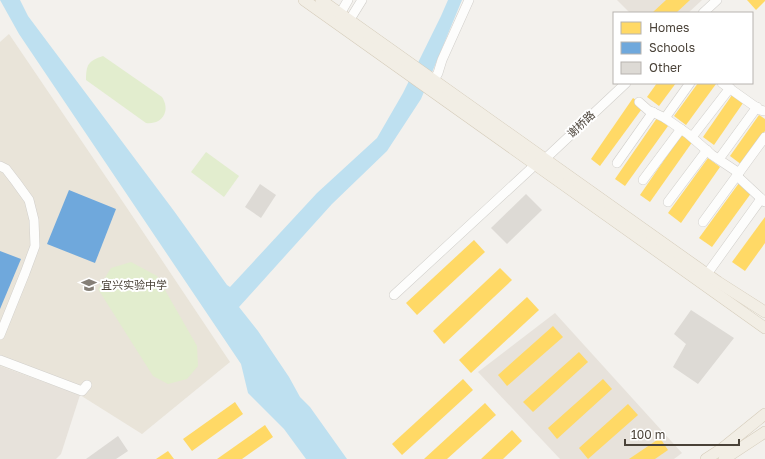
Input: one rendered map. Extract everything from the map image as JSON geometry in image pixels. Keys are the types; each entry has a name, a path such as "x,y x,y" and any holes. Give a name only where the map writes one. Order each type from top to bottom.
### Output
{"main road":[{"path":"304,0 343,20"},
{"path":"321,0 343,20 540,162 765,328"},
{"path":"540,162 765,312"},
{"path":"706,459 723,448 765,414"},
{"path":"724,459 765,432"}],"street":[{"path":"343,20 348,0"},
{"path":"343,20 362,0"},
{"path":"431,84 438,73 442,60 469,0"},
{"path":"704,12 717,0"},
{"name":"谢桥路","path":"394,294 625,84"},
{"path":"665,118 689,84"},
{"path":"692,137 726,86 761,109 718,159"},
{"path":"638,102 665,118 692,137 738,174 763,200 707,274"},
{"path":"617,164 653,112"},
{"path":"643,180 681,129"},
{"path":"703,222 765,137"},
{"path":"668,202 707,150"},
{"path":"0,166 6,169 28,200 34,220 35,239 35,246 0,335"},
{"path":"0,360 82,391 87,385"}],"shaded area":[{"path":"617,0 702,0 689,12 629,12"},
{"name":"宜兴实验中学","path":"9,34 230,362 142,434 80,395 0,366 0,42"},
{"path":"555,313 682,453 674,459 560,459 478,372"},
{"path":"0,366 80,395 61,454 56,459 0,459"}],"green space":[{"path":"103,56 162,97 166,107 165,112 157,122 146,123 86,80 87,67 89,64"},
{"path":"206,152 239,176 224,197 191,172"},
{"path":"131,262 157,276 197,346 198,366 187,379 168,384 153,376 98,289 111,268"}],"water":[{"path":"0,0 20,0 28,16 174,211 227,285 230,287 317,193 377,138 403,93 448,0 462,0 421,99 387,151 332,204 239,307 258,331 289,377 300,397 310,407 347,459 306,459 284,429 248,393 241,364 19,34"}],"building: Homes":[{"path":"666,0 690,0 677,12 653,12"},
{"path":"747,0 765,0 765,1 756,10"},
{"path":"656,84 675,84 659,106 647,97"},
{"path":"697,84 716,84 686,125 674,116"},
{"path":"732,95 743,103 714,145 703,137"},
{"path":"633,98 644,106 600,166 591,159"},
{"path":"759,115 765,119 765,131 742,165 730,156"},
{"path":"657,118 668,126 625,186 615,179"},
{"path":"682,134 693,141 650,202 640,195"},
{"path":"708,158 720,167 681,223 668,213"},
{"path":"739,183 752,192 712,247 699,238"},
{"path":"765,217 765,243 745,271 732,262"},
{"path":"474,240 485,252 417,315 406,303"},
{"path":"500,268 512,280 444,344 433,331"},
{"path":"527,297 539,310 471,373 459,360"},
{"path":"553,326 563,337 507,386 498,375"},
{"path":"579,352 588,362 533,412 523,402"},
{"path":"463,379 473,390 402,455 392,444"},
{"path":"603,379 612,389 557,439 548,428"},
{"path":"235,402 243,414 192,451 183,439"},
{"path":"485,403 496,415 447,459 424,459"},
{"path":"628,404 638,415 588,459 579,448"},
{"path":"265,425 273,437 242,459 217,459"},
{"path":"512,430 522,441 503,459 481,459"},
{"path":"660,438 668,450 655,459 629,459"},
{"path":"168,451 174,459 156,459"}],"building: Schools":[{"path":"69,190 116,209 95,263 47,244"},
{"path":"0,251 21,259 0,309"}],"building: Other":[{"path":"260,184 276,195 261,218 245,207"},
{"path":"526,194 542,210 507,244 491,228"},
{"path":"691,310 734,338 698,384 673,367 686,344 674,334"},
{"path":"118,436 128,451 116,459 86,459"}],"place":[{"name":"宜兴实验中学","path":"89,285"}]}
